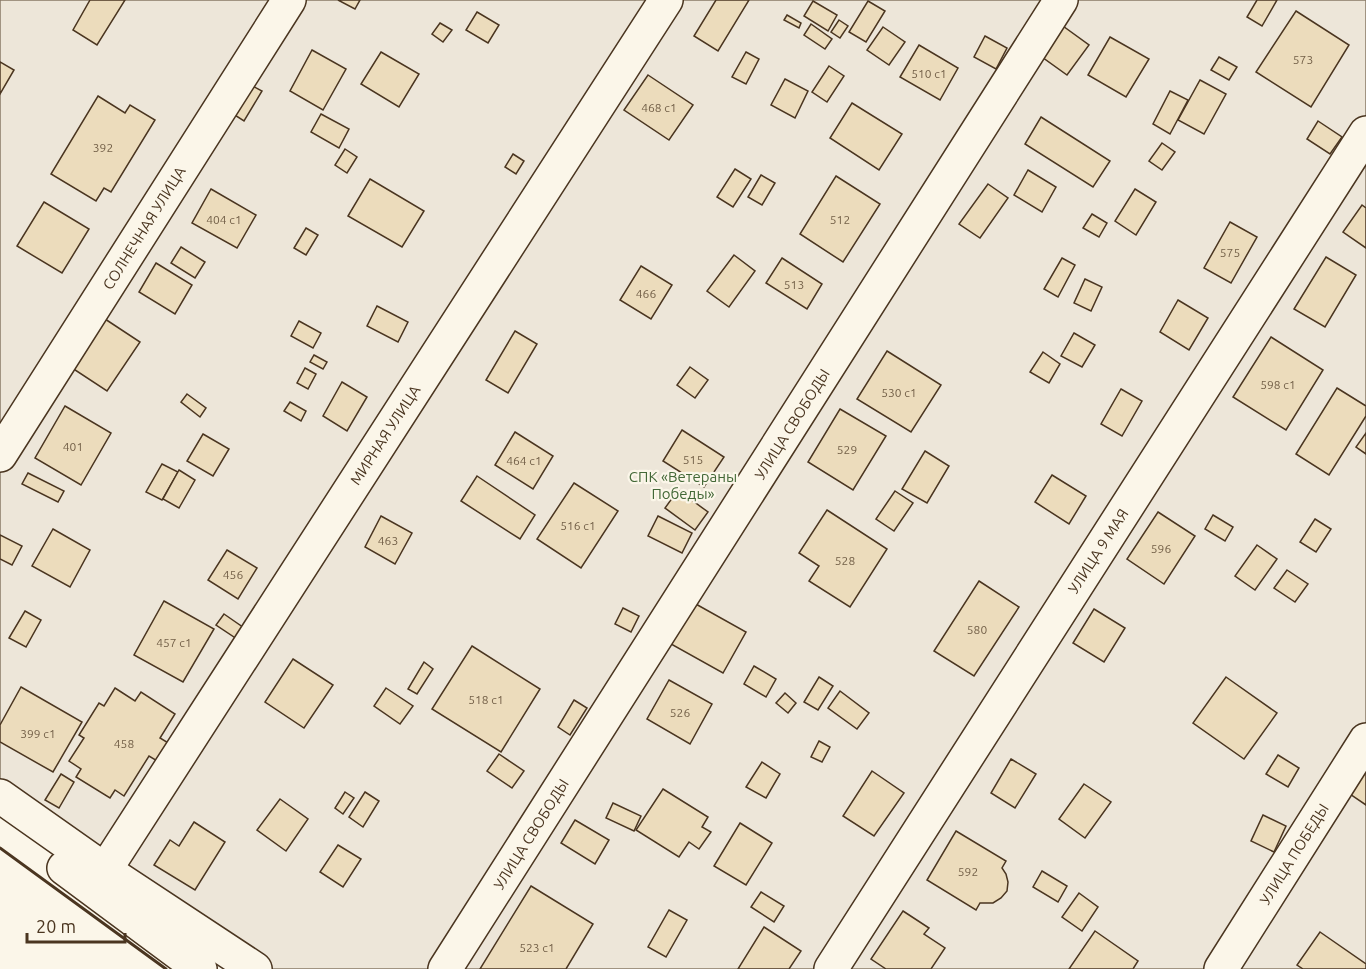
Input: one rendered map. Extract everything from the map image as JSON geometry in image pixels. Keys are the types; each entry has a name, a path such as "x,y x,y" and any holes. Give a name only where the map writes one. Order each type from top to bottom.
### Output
{"street":[{"name":"СОЛНЕЧНАЯ УЛИЦА","path":"0,455 289,0"},
{"name":"МИРНАЯ УЛИЦА","path":"105,870 666,0"},
{"name":"УЛИЦА СВОБОДЫ","path":"445,969 1061,0"},
{"name":"УЛИЦА 9 МАЯ","path":"831,969 1366,133"},
{"name":"УЛИЦА ПОБЕДЫ","path":"1221,969 1366,740"},
{"path":"0,796 105,870 255,969"},
{"path":"0,819 200,969"}],"green space":[{"name":"СПК «Ветераны Победы»","path":"0,0 1366,0 1366,969 263,969 0,781"}],"building":[{"path":"90,0 125,0 97,45 73,30"},
{"path":"338,0 360,0 355,9"},
{"path":"716,0 749,0 718,51 694,36"},
{"path":"1257,0 1277,0 1262,26 1247,17"},
{"path":"813,1 837,15 828,31 804,16"},
{"path":"868,1 885,11 866,42 849,32"},
{"path":"1296,11 1349,45 1311,107 1256,72"},
{"path":"477,12 499,25 488,43 466,30"},
{"path":"787,15 801,23 799,28 784,20"},
{"path":"839,20 848,26 840,38 831,32"},
{"path":"1056,21 1089,45 1067,75 1035,52"},
{"path":"440,23 452,30 443,42 432,34"},
{"path":"811,24 832,39 825,49 804,35"},
{"path":"883,27 905,42 889,65 867,50"},
{"path":"985,36 1007,48 996,69 974,57"},
{"path":"1110,37 1149,59 1126,97 1088,75"},
{"path":"919,45 958,68 940,100 900,77"},
{"path":"312,50 346,69 323,110 290,91"},
{"path":"381,52 419,74 399,107 361,84"},
{"path":"746,52 759,59 746,84 732,77"},
{"path":"1219,57 1237,67 1229,80 1211,70"},
{"path":"0,62 14,70 0,94"},
{"path":"829,66 844,76 827,102 812,92"},
{"path":"648,75 693,105 669,140 624,110"},
{"path":"785,79 808,91 795,118 771,105"},
{"path":"1200,80 1226,94 1204,134 1178,120"},
{"path":"247,83 262,91 244,121 230,112"},
{"path":"1170,91 1188,100 1170,134 1153,124"},
{"path":"98,96 125,113 130,105 155,120 111,192 104,188 96,201 51,174"},
{"path":"852,103 902,134 879,170 830,138"},
{"path":"321,114 349,129 339,148 311,132"},
{"path":"1041,117 1110,161 1093,187 1025,144"},
{"path":"1318,121 1342,137 1330,154 1307,139"},
{"path":"1162,143 1175,152 1162,170 1149,161"},
{"path":"345,149 357,157 347,173 335,165"},
{"path":"513,154 524,161 516,174 505,167"},
{"path":"735,169 751,179 733,207 717,197"},
{"path":"1028,170 1056,187 1042,212 1014,195"},
{"path":"761,175 775,183 762,205 748,197"},
{"path":"836,176 880,204 843,262 800,234"},
{"path":"370,179 424,211 402,247 348,216"},
{"path":"988,184 1008,198 980,238 959,224"},
{"path":"211,189 256,215 237,248 192,223"},
{"path":"1135,189 1156,202 1136,235 1115,221"},
{"path":"44,202 89,229 62,273 17,246"},
{"path":"1362,205 1366,208 1366,248 1343,232"},
{"path":"1092,214 1107,223 1099,237 1083,228"},
{"path":"1230,222 1257,237 1231,283 1204,268"},
{"path":"306,228 318,235 306,255 294,248"},
{"path":"181,247 205,262 195,278 171,263"},
{"path":"734,255 755,271 729,307 707,291"},
{"path":"1326,257 1356,275 1325,327 1294,309"},
{"path":"782,258 822,284 807,309 766,283"},
{"path":"1062,258 1075,265 1058,297 1044,289"},
{"path":"156,263 192,285 175,314 139,292"},
{"path":"641,266 672,285 651,319 620,300"},
{"path":"1085,279 1102,287 1091,311 1074,303"},
{"path":"1178,300 1208,318 1189,350 1160,332"},
{"path":"377,306 408,322 398,342 367,326"},
{"path":"102,317 140,342 107,391 69,366"},
{"path":"299,321 321,333 313,348 291,336"},
{"path":"515,331 537,344 508,393 486,380"},
{"path":"1074,333 1095,345 1082,367 1061,356"},
{"path":"1271,337 1323,370 1286,430 1233,397"},
{"path":"887,351 941,385 911,432 857,399"},
{"path":"1043,352 1060,364 1049,383 1030,372"},
{"path":"314,355 327,362 323,369 310,362"},
{"path":"690,367 708,380 695,398 677,385"},
{"path":"305,368 316,374 308,389 297,383"},
{"path":"342,382 367,397 347,431 323,416"},
{"path":"1337,388 1366,406 1366,416 1329,475 1296,454"},
{"path":"1121,389 1142,401 1122,436 1101,424"},
{"path":"187,394 206,408 200,417 181,402"},
{"path":"290,402 306,411 301,421 284,411"},
{"path":"65,406 111,433 81,485 35,458"},
{"path":"840,409 886,436 853,490 808,462"},
{"path":"682,430 724,457 704,487 663,461"},
{"path":"515,432 553,456 533,489 495,465"},
{"path":"1366,433 1366,454 1356,447"},
{"path":"203,434 229,449 213,476 187,461"},
{"path":"925,451 949,466 927,503 902,489"},
{"path":"162,464 178,472 162,500 146,492"},
{"path":"179,470 195,480 179,508 163,499"},
{"path":"28,473 64,491 58,502 22,484"},
{"path":"1052,475 1086,496 1069,524 1035,502"},
{"path":"477,476 535,515 520,539 461,501"},
{"path":"574,483 618,511 581,568 537,539"},
{"path":"678,490 708,512 695,530 665,508"},
{"path":"895,491 913,503 894,531 876,519"},
{"path":"827,510 887,549 850,607 809,581 819,566 799,553"},
{"path":"1158,512 1195,536 1164,584 1127,559"},
{"path":"1213,515 1233,527 1225,541 1205,529"},
{"path":"381,516 412,533 395,564 365,547"},
{"path":"658,516 692,533 682,553 648,536"},
{"path":"1315,519 1331,529 1316,552 1300,542"},
{"path":"53,529 90,550 70,587 32,566"},
{"path":"0,535 22,546 12,565 0,559"},
{"path":"1257,545 1277,559 1255,590 1235,576"},
{"path":"227,550 257,568 238,599 208,580"},
{"path":"1287,570 1308,584 1295,602 1274,588"},
{"path":"979,581 1019,607 974,676 934,651"},
{"path":"164,601 214,629 183,682 134,655"},
{"path":"694,603 746,632 723,673 671,644"},
{"path":"623,608 639,616 631,632 615,624"},
{"path":"1094,609 1125,628 1104,662 1073,643"},
{"path":"25,611 41,620 26,647 9,638"},
{"path":"224,614 247,630 240,641 216,625"},
{"path":"472,646 540,689 501,752 432,709"},
{"path":"293,659 333,685 304,728 265,702"},
{"path":"424,662 433,669 417,694 408,689"},
{"path":"754,666 776,679 766,697 744,684"},
{"path":"819,677 833,686 818,710 804,702"},
{"path":"1226,677 1277,713 1244,759 1193,723"},
{"path":"669,680 712,704 690,744 647,719"},
{"path":"21,687 82,722 53,772 0,742 0,725"},
{"path":"115,688 135,701 141,692 175,714 160,738 175,747 164,765 149,756 124,796 115,790 110,798 76,777 81,769 69,761 84,738 79,735 99,703 104,706"},
{"path":"386,688 413,706 400,724 374,706"},
{"path":"840,691 869,713 857,729 828,708"},
{"path":"785,693 796,703 788,713 776,703"},
{"path":"574,700 587,708 570,735 558,727"},
{"path":"819,741 830,747 822,762 811,757"},
{"path":"499,754 524,771 512,788 487,771"},
{"path":"1278,755 1299,768 1288,787 1266,774"},
{"path":"1011,759 1036,774 1015,808 991,793"},
{"path":"762,762 780,774 766,798 746,787"},
{"path":"1366,770 1366,805 1350,794"},
{"path":"872,771 904,793 874,836 843,816"},
{"path":"61,774 74,782 59,808 45,800"},
{"path":"1084,784 1111,802 1085,838 1059,819"},
{"path":"663,789 708,817 702,827 711,832 699,849 689,842 679,857 636,830"},
{"path":"345,792 354,798 343,814 335,808"},
{"path":"365,792 379,801 363,827 349,817"},
{"path":"280,799 308,819 286,851 257,830"},
{"path":"613,803 641,816 634,831 606,818"},
{"path":"1263,815 1286,826 1274,852 1251,841"},
{"path":"575,820 609,840 595,864 561,843"},
{"path":"194,822 225,842 195,890 154,865 170,840 179,846"},
{"path":"740,823 772,843 746,885 714,866"},
{"path":"956,831 1006,861 1002,868 1008,882 1007,891 993,903 980,903 976,910 927,880"},
{"path":"338,845 361,859 343,887 320,872"},
{"path":"1042,871 1067,886 1058,902 1033,887"},
{"path":"531,886 593,924 566,969 480,969"},
{"path":"761,892 784,906 774,922 751,907"},
{"path":"1079,893 1098,907 1082,931 1062,917"},
{"path":"669,910 687,920 666,957 648,947"},
{"path":"903,911 929,928 924,934 945,948 931,969 886,969 871,959"},
{"path":"764,927 801,951 789,969 738,969"},
{"path":"1095,931 1138,961 1133,969 1069,969"},
{"path":"1320,932 1366,964 1366,969 1303,969 1297,965"}],"wall":[{"path":"0,848 166,969"}]}
